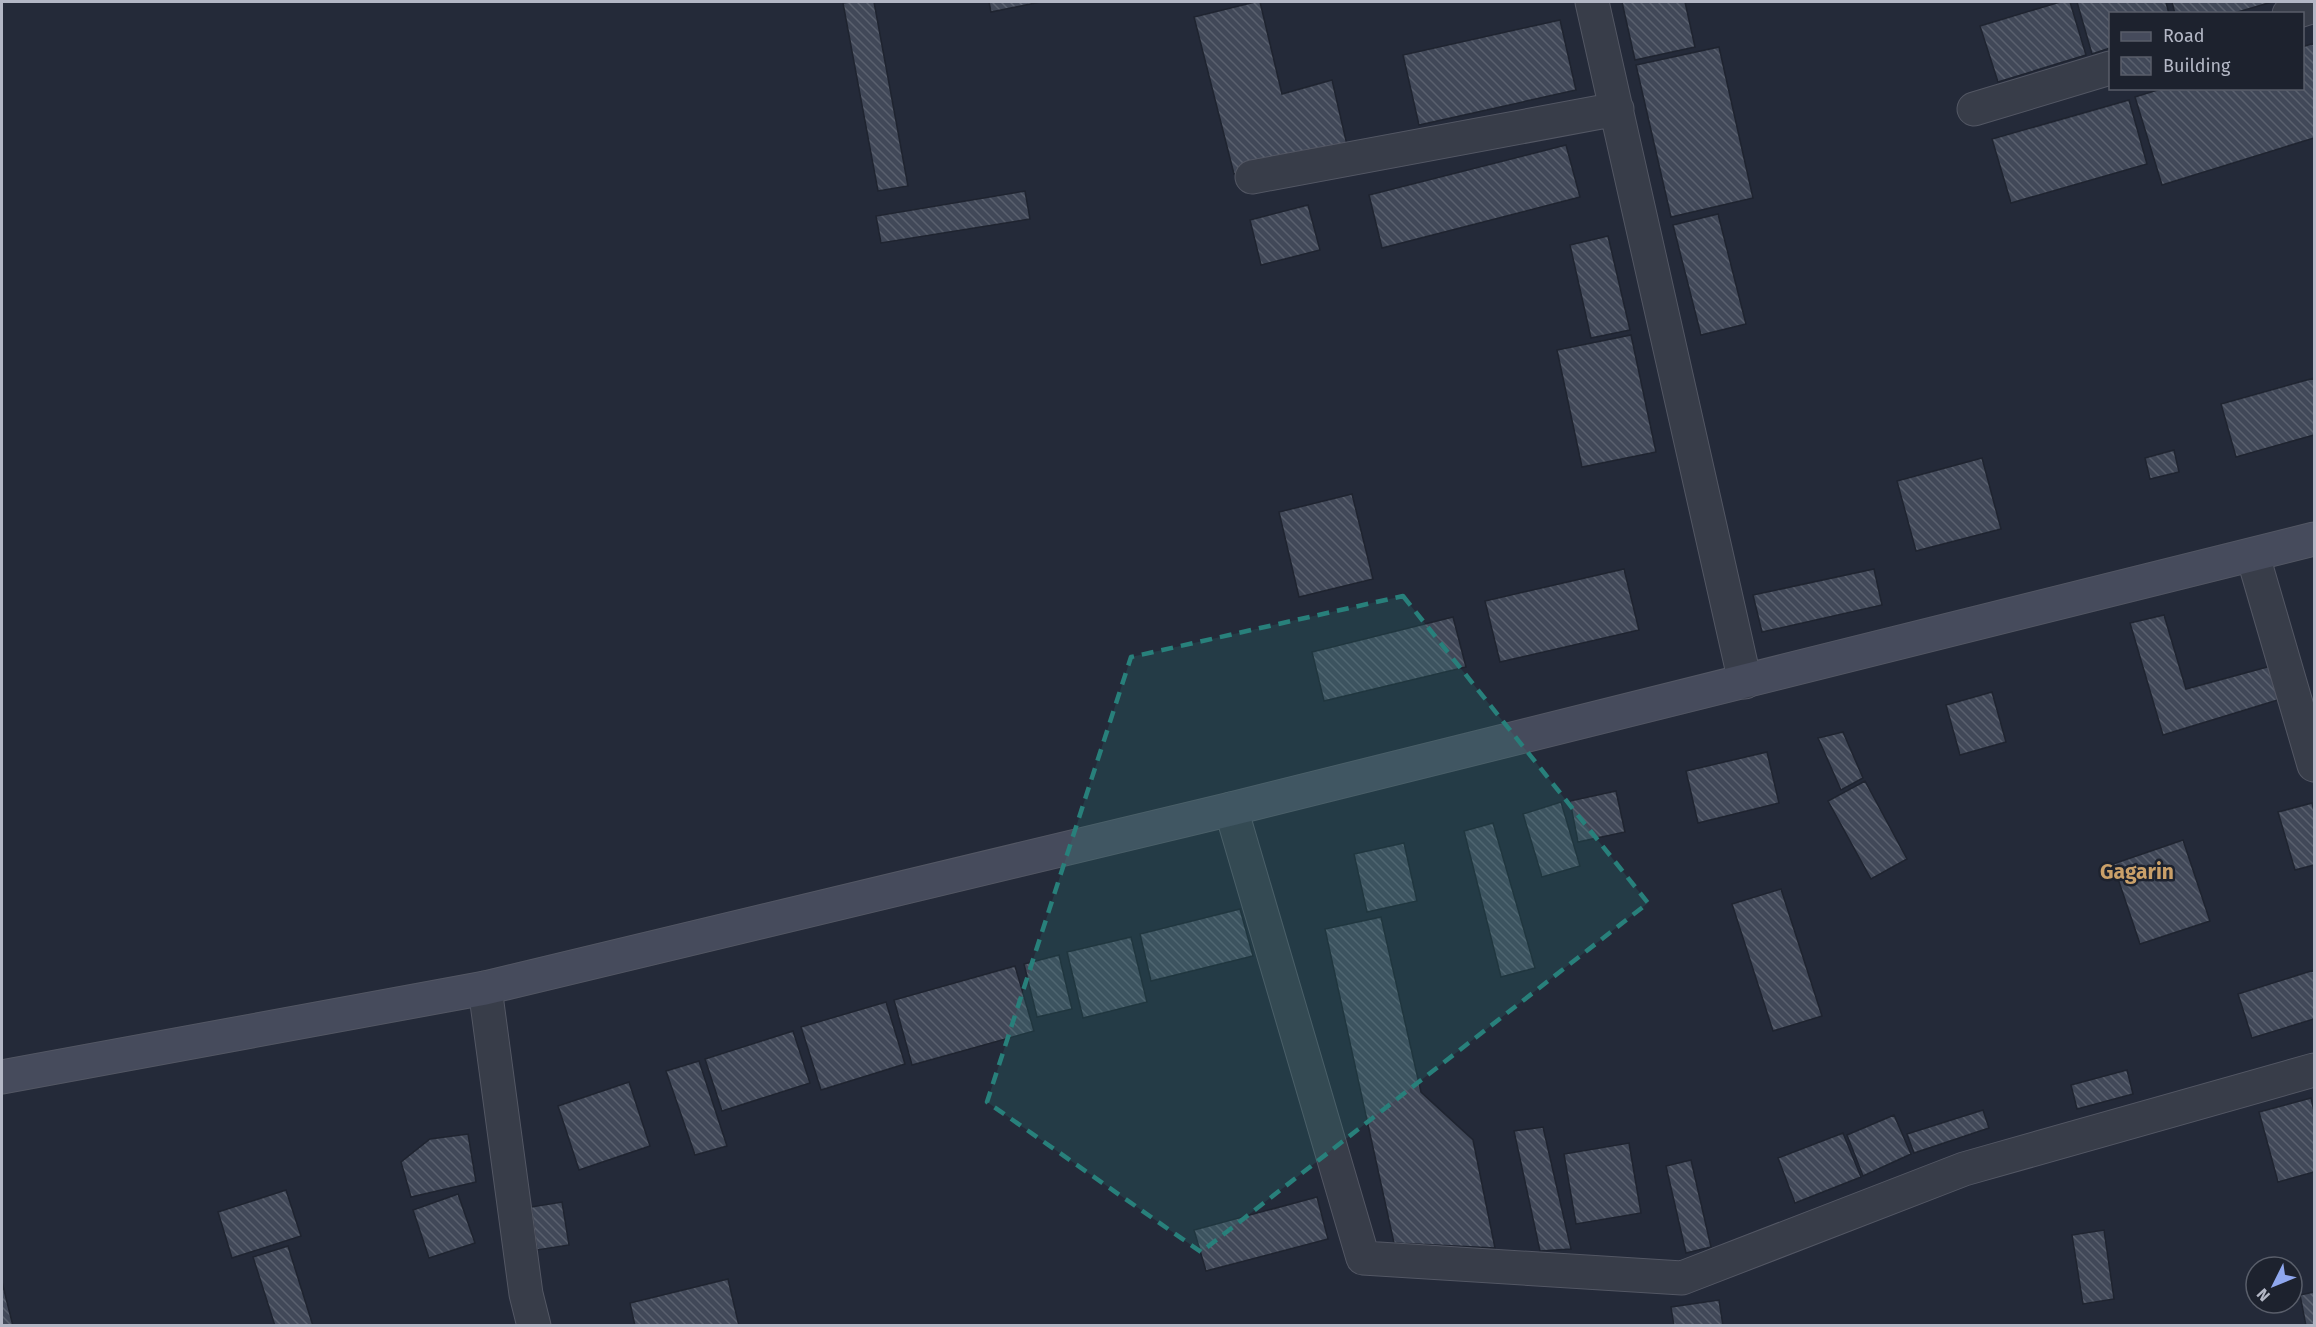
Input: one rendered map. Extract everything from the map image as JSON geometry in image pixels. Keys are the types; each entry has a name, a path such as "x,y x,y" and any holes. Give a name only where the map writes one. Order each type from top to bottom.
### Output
{"street":[{"path":"1592,2 1745,682"},
{"path":"2295,12 2314,6"},
{"path":"1974,109 2109,68"},
{"path":"1252,177 1617,109"},
{"path":"2,1077 485,988 1231,809 2314,539"},
{"path":"2253,556 2314,765"},
{"path":"1231,809 1363,1258 1682,1278 1965,1169 2314,1070"},
{"path":"485,988 526,1294 534,1326"}],"highlighted area":[{"path":"1403,596 1648,903 1201,1252 987,1102 1131,657"}],"building":[{"path":"874,2 908,186 878,191 843,3"},
{"path":"989,2 1040,2 991,12"},
{"path":"1260,2 1282,94 1332,80 1347,145 1234,174 1194,17"},
{"path":"1622,2 1685,2 1695,47 1635,60"},
{"path":"2060,2 2070,2 2086,55 1998,82 1980,26"},
{"path":"2077,2 2166,2 2168,12 2109,12 2109,48 2092,54"},
{"path":"2172,2 2272,2 2238,12 2174,12"},
{"path":"1560,20 1576,90 1419,125 1403,55"},
{"path":"2314,43 2314,138 2162,185 2135,97 2158,90 2304,90 2304,46"},
{"path":"1719,47 1753,198 1671,217 1636,65"},
{"path":"2129,100 2147,164 2011,203 1992,139"},
{"path":"1566,145 1580,197 1382,248 1369,195"},
{"path":"1025,191 1030,219 881,243 876,216"},
{"path":"1308,205 1320,250 1261,265 1250,220"},
{"path":"1718,214 1746,324 1701,335 1673,225"},
{"path":"1608,236 1630,330 1591,338 1570,245"},
{"path":"1631,335 1656,452 1582,467 1557,350"},
{"path":"2314,378 2314,435 2236,457 2221,404"},
{"path":"2174,450 2179,472 2150,479 2145,458"},
{"path":"1982,458 2001,529 1916,551 1897,481"},
{"path":"1352,494 1373,579 1299,597 1279,512"},
{"path":"1624,569 1639,630 1500,662 1485,601"},
{"path":"1874,569 1882,605 1762,632 1753,595"},
{"path":"2164,615 2186,689 2271,666 2281,699 2163,735 2130,623"},
{"path":"1453,617 1466,667 1324,701 1312,652"},
{"path":"1992,692 2006,742 1960,755 1946,705"},
{"path":"1843,732 1863,778 1841,790 1818,738"},
{"path":"1767,752 1779,803 1698,823 1686,771"},
{"path":"1865,781 1907,859 1871,879 1828,801"},
{"path":"1616,791 1625,832 1578,842 1570,801"},
{"path":"1561,802 1580,866 1542,877 1523,814"},
{"path":"2312,803 2314,865 2295,870 2278,812"},
{"path":"1493,823 1535,968 1501,977 1464,831"},
{"path":"2183,840 2210,921 2140,944 2113,864"},
{"path":"1404,843 1417,901 1367,912 1354,854"},
{"path":"1781,889 1822,1016 1773,1031 1732,904"},
{"path":"1240,909 1253,956 1151,981 1140,934"},
{"path":"1381,917 1421,1092 1473,1140 1495,1248 1394,1243 1325,929"},
{"path":"1131,937 1147,1002 1083,1018 1067,952"},
{"path":"1059,955 1072,1009 1037,1017 1024,964"},
{"path":"1015,966 1034,1031 912,1065 894,1000"},
{"path":"2314,970 2314,1019 2252,1038 2238,994"},
{"path":"886,1002 905,1064 821,1090 801,1027"},
{"path":"793,1031 810,1083 722,1111 705,1059"},
{"path":"699,1061 727,1146 695,1155 666,1071"},
{"path":"2127,1070 2133,1094 2077,1109 2071,1085"},
{"path":"629,1082 650,1146 579,1170 558,1106"},
{"path":"2311,1098 2314,1111 2314,1172 2278,1182 2259,1112"},
{"path":"1983,1110 1989,1128 1914,1153 1907,1134"},
{"path":"1894,1115 1911,1154 1863,1176 1847,1135"},
{"path":"1543,1127 1571,1249 1540,1251 1514,1131"},
{"path":"1843,1133 1861,1177 1795,1203 1778,1158"},
{"path":"468,1134 476,1182 411,1197 401,1162 430,1139"},
{"path":"1629,1143 1641,1213 1576,1224 1564,1154"},
{"path":"1691,1160 1711,1247 1686,1253 1666,1166"},
{"path":"286,1190 301,1236 232,1258 218,1212"},
{"path":"458,1194 475,1243 429,1258 413,1210"},
{"path":"1317,1197 1328,1239 1206,1271 1194,1230"},
{"path":"562,1202 569,1245 537,1250 531,1207"},
{"path":"2104,1230 2114,1299 2083,1304 2072,1235"},
{"path":"288,1246 313,1326 275,1326 253,1257"},
{"path":"728,1279 739,1326 635,1326 630,1303"},
{"path":"2,1282 13,1326 2,1326"},
{"path":"2314,1292 2314,1326 2306,1326 2304,1294"},
{"path":"1719,1300 1723,1326 1674,1326 1671,1307"}],"district":[{"name":"Gagarin","path":"2137,872"}]}
